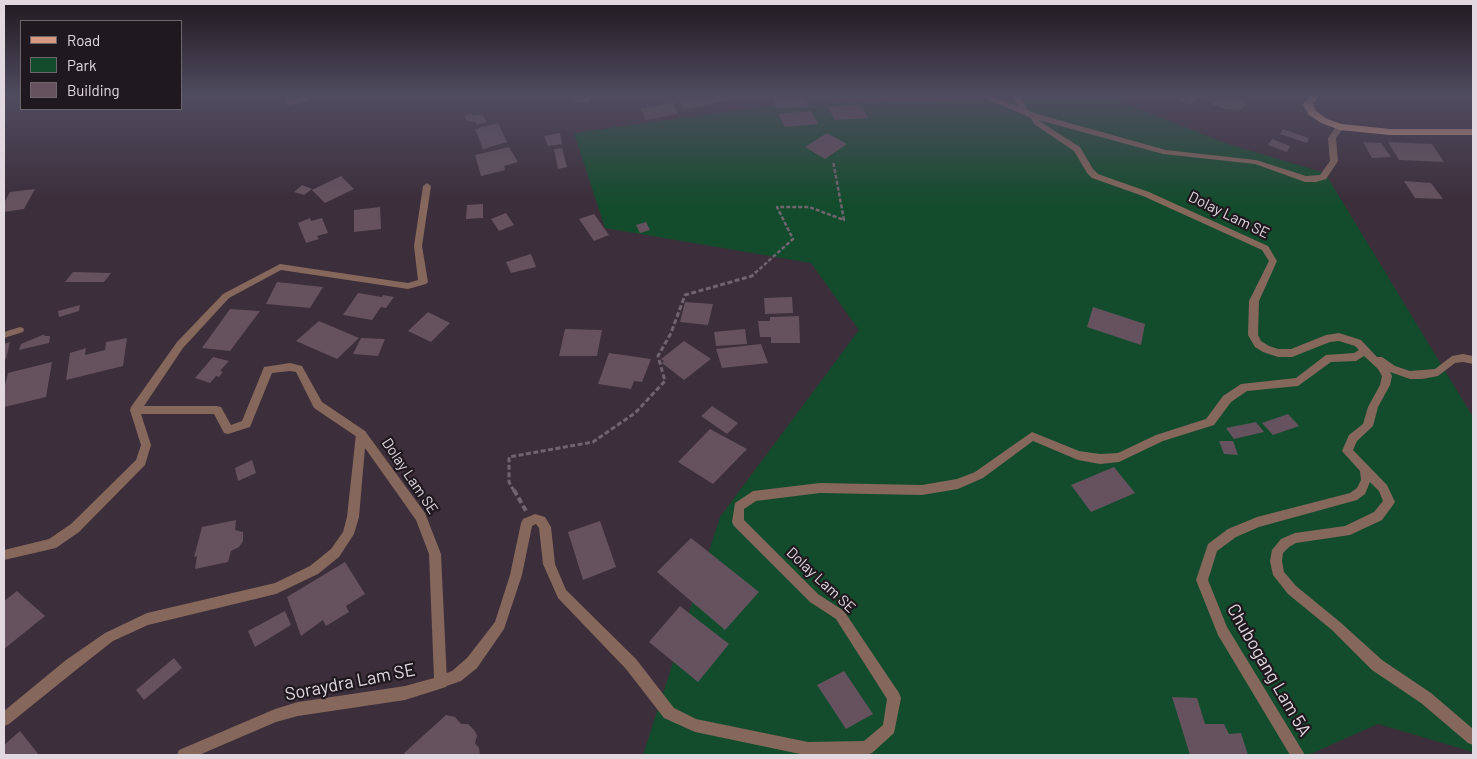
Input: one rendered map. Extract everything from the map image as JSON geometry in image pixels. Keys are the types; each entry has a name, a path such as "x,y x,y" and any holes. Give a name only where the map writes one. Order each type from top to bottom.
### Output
{"main road":[{"path":"1384,131 1473,132"}],"street":[{"name":"Dolay Lam SE","path":"531,520 541,520 545,527 549,564 562,594 631,664 669,713 695,725 808,749 867,748 889,728 894,698 840,615 814,598 738,522 739,506 753,496 820,488 922,490 958,484 978,475 1032,436 1078,455 1100,459 1119,457 1160,438 1210,422 1226,400 1245,387 1298,382 1329,358 1356,357 1365,351 1358,343 1339,337 1329,338 1292,353 1278,353 1266,350 1258,344 1253,335 1254,301 1273,261 1265,248 1146,194 1095,176 1077,149 1049,131"},
{"path":"1094,131 1166,152 1256,162 1305,178 1316,179 1323,177 1334,161 1332,138 1337,131"},
{"path":"135,410 180,345 226,296 280,267 408,286 423,282 418,246 427,186"},
{"path":"1365,351 1392,369 1410,375 1438,372 1452,360 1463,358 1473,360"},
{"path":"1365,351 1381,366 1387,376 1383,390 1373,407 1368,426 1353,438 1347,450 1388,495 1389,502 1378,516 1346,531 1295,538 1285,544 1278,550 1276,561 1279,575 1292,590 1329,620 1377,665 1426,698 1473,738"},
{"path":"135,410 217,410 228,430 246,424 268,370 290,367 299,369 318,405 361,434"},
{"path":"4,555 52,544 75,528 141,462 146,445 135,410"},
{"name":"Dolay Lam SE","path":"361,434 421,516 435,554 441,682"},
{"name":"Dolay Lam SE","path":"4,719 109,637 147,619 276,588 314,570 335,553 348,534 352,517 361,434"},
{"name":"Chubogang Lam 5A","path":"1298,755 1222,631 1202,580 1212,548 1232,534 1257,522 1353,497 1361,492 1366,480 1366,470"},
{"path":"441,682 456,676 472,663 500,625 516,575 524,533 531,520"},
{"name":"Soraydra Lam SE","path":"184,755 275,716 298,709 406,693 441,682"}],"lane":[{"path":"4,335 20,330"}],"path":[{"path":"531,520 509,482 509,457 593,442 636,413 665,381 658,356 672,333 685,295 752,276 793,239 777,207 809,207 844,220 833,161"}],"green space":[{"path":"585,131 1196,131 1228,144 1325,173 1473,417 1473,752 1378,724 1308,755 643,755 720,517 859,330 811,263 605,228 574,133"}],"building":[{"path":"476,131 502,131 507,142 483,149"},
{"path":"1282,131 1290,131 1309,138 1307,143 1280,134"},
{"path":"560,133 562,144 548,146 544,136"},
{"path":"827,133 847,144 825,159 805,147"},
{"path":"1272,139 1290,146 1287,152 1268,145"},
{"path":"1363,142 1381,143 1391,157 1372,158"},
{"path":"1388,142 1432,144 1444,162 1399,160"},
{"path":"509,147 518,162 504,166 505,170 481,176 475,155"},
{"path":"562,148 567,167 558,169 554,149"},
{"path":"341,176 354,189 325,203 312,190"},
{"path":"1404,181 1431,183 1443,199 1415,198"},
{"path":"302,185 312,189 304,195 294,192"},
{"path":"35,189 24,209 4,212 4,203 10,192"},
{"path":"483,204 483,218 466,219 467,205"},
{"path":"380,207 381,229 354,232 354,210"},
{"path":"506,213 514,225 499,231 491,219"},
{"path":"594,214 609,235 594,241 579,219"},
{"path":"310,218 311,221 322,218 328,233 317,236 319,239 306,243 298,223"},
{"path":"646,222 650,230 640,233 636,225"},
{"path":"531,254 536,267 511,273 506,262"},
{"path":"73,272 111,273 104,282 65,282"},
{"path":"277,282 323,287 310,308 266,304"},
{"path":"358,293 394,297 386,308 381,307 372,320 343,315"},
{"path":"792,297 793,313 765,314 764,298"},
{"path":"685,302 713,304 708,325 680,322"},
{"path":"80,305 79,311 59,317 58,311"},
{"path":"1093,307 1145,324 1141,345 1087,327"},
{"path":"230,309 260,311 230,351 202,348"},
{"path":"428,312 450,323 431,342 408,331"},
{"path":"799,316 800,343 771,343 771,337 760,337 758,321 770,321 770,317"},
{"path":"319,321 359,338 337,359 296,341"},
{"path":"565,329 602,330 597,356 559,356"},
{"path":"745,329 747,344 716,346 714,332"},
{"path":"45,334 44,336 50,336 49,343 19,350 21,344"},
{"path":"127,338 123,366 66,380 70,353 86,348 85,355 105,350 106,342"},
{"path":"361,338 385,339 378,356 353,354"},
{"path":"684,341 711,359 684,380 662,363 664,361 661,359"},
{"path":"10,342 6,359 4,360 4,344"},
{"path":"761,344 768,363 722,368 716,349"},
{"path":"609,353 651,359 642,382 634,381 631,389 598,384"},
{"path":"213,357 229,361 220,371 223,372 219,377 216,376 210,383 195,378"},
{"path":"52,362 46,397 4,407 4,389 8,373"},
{"path":"712,406 738,423 727,434 701,416"},
{"path":"1288,414 1299,426 1273,435 1262,423"},
{"path":"1256,422 1264,432 1234,439 1226,428"},
{"path":"710,429 747,449 713,484 678,462"},
{"path":"1219,441 1233,441 1238,455 1224,454"},
{"path":"252,460 256,473 238,481 235,468"},
{"path":"1114,467 1135,493 1091,512 1071,485"},
{"path":"236,520 235,530 243,532 243,541 239,547 231,551 228,562 195,569 197,556 194,557 202,527"},
{"path":"600,521 616,567 583,580 568,532"},
{"path":"691,538 759,592 725,630 657,572"},
{"path":"345,562 365,594 346,606 349,612 326,626 323,620 301,636 287,597"},
{"path":"17,591 45,616 4,649 4,601"},
{"path":"680,606 729,644 698,682 649,642"},
{"path":"285,611 291,625 255,647 248,631"},
{"path":"174,658 182,668 144,700 136,690"},
{"path":"844,671 873,714 846,729 817,685"},
{"path":"1172,697 1197,698 1205,724 1224,724 1229,734 1241,733 1248,755 1190,755"},
{"path":"446,715 455,717 461,724 468,724 475,731 477,736 475,743 479,748 480,755 405,755 404,753"},
{"path":"20,731 39,755 4,755 4,745"}]}
